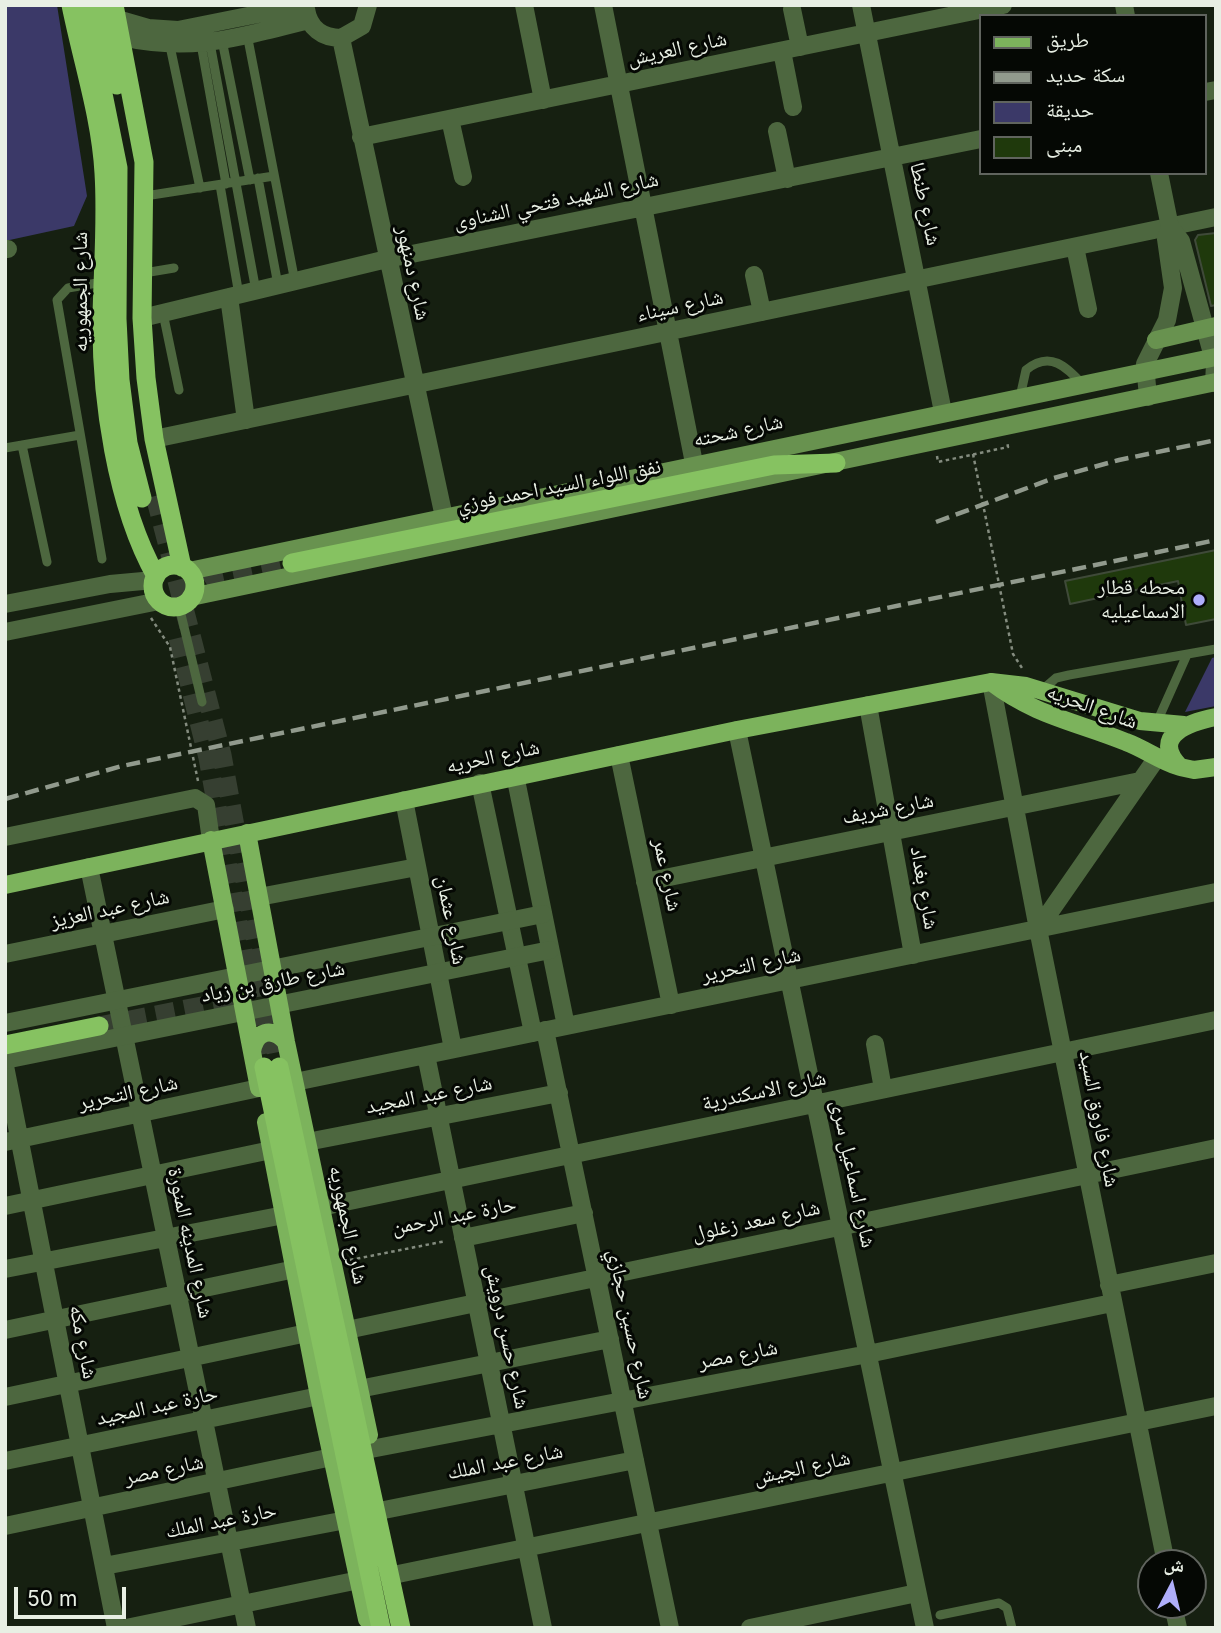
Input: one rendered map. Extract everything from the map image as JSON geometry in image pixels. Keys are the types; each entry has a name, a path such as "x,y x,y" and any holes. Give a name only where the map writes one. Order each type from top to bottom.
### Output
{"highway":[{"name":"شارع الجمهوريه","path":"71,5 102,150 105,192 103,347 109,411 122,484 155,578"},
{"path":"85,5 117,159 117,319 120,380 128,443 148,497 133,379 130,319 131,165 100,5"},
{"path":"117,21 141,136 145,196 142,318 154,439 185,569 195,584 185,602 168,606 150,602 155,578 167,566 185,569"},
{"name":"نفق اللواء السيد احمد فوزي","path":"292,563 774,466 836,463"},
{"path":"139,538 159,538 174,529"},
{"path":"5,1045 99,1026"},
{"name":"شارع الجمهوريه","path":"265,1062 401,1627"},
{"name":"شارع الجمهوريه","path":"265,1062 381,1628"}],"main road":[{"path":"1156,340 1210,327"},
{"name":"شارع شحته","path":"185,569 242,560 694,463 1214,357"},
{"path":"185,602 247,585 1215,382"},
{"path":"242,560 241,575 247,585"},
{"name":"شارع الحريه","path":"991,682 1024,706 1125,741 1156,759 1194,770 1216,767"},
{"name":"شارع الحريه","path":"5,885 515,775 991,682 1008,682 1127,718 1157,723 1184,725 1216,717"},
{"path":"1181,767 1173,757 1171,745 1175,733 1184,725"},
{"name":"شارع الجمهوريه","path":"247,833 286,1042 398,1574 404,1607 401,1627"},
{"name":"شارع الجمهوريه","path":"211,840 244,1010 265,1062 260,1088 271,1150 332,1457 367,1619 374,1628"},
{"path":"265,1062 253,1042 260,1034 270,1031 279,1034 286,1042"}],"street":[{"path":"306,10 326,36 341,38 362,26 368,5"},
{"path":"524,5 543,100"},
{"path":"603,5 694,463"},
{"name":"شارع طنطا","path":"861,5 943,412"},
{"name":"شارع العريش","path":"361,137 1003,5"},
{"path":"792,9 793,107"},
{"path":"117,21 148,28 178,30 306,10"},
{"path":"117,21 170,46 211,42 247,34 306,10"},
{"name":"شارع دمنهور","path":"341,38 443,517"},
{"path":"450,119 463,177"},
{"path":"777,131 787,178"},
{"name":"شارع الشهيد فتحي الشناوى","path":"142,318 387,259 979,139"},
{"path":"1159,175 1170,227 1181,241 1210,327 1215,382"},
{"name":"شارع سيناء","path":"154,439 1216,217"},
{"path":"1148,397 1144,373 1147,355 1167,320 1172,299 1166,239 1170,227"},
{"path":"1075,247 1088,309"},
{"path":"754,275 762,312"},
{"path":"242,294 246,420"},
{"path":"5,604 155,578"},
{"path":"5,632 150,602"},
{"name":"شارع فاروق السيد","path":"991,682 1110,1294 1139,1422 1163,1549"},
{"name":"شارع بغداد","path":"868,705 913,955"},
{"name":"شارع اسماعيل سرى","path":"737,730 925,1628"},
{"name":"شارع عمر","path":"619,755 671,1005"},
{"path":"1038,929 1156,759"},
{"path":"515,775 566,1026"},
{"name":"شارع شريف","path":"645,882 1140,782"},
{"name":"شارع حسين حجازي","path":"480,783 517,958 559,1093 670,1628"},
{"path":"5,837 195,798 206,804 211,840"},
{"name":"شارع عثمان","path":"404,800 453,1049"},
{"name":"شارع المدينه المنورة","path":"89,867 247,1628"},
{"path":"259,897 418,867"},
{"name":"شارع التحرير","path":"295,1082 1216,892"},
{"name":"شارع عبد العزيز","path":"5,954 225,909"},
{"name":"شارع طارق بن زياد","path":"5,1023 543,914"},
{"name":"شارع طارق بن زياد","path":"5,1060 280,1002 550,950"},
{"name":"شارع الاسكندرية","path":"321,1207 1216,1020"},
{"path":"875,1044 883,1089"},
{"name":"شارع حسن درويش","path":"426,1055 543,1628"},
{"name":"شارع مكه","path":"5,1066 13,1140 32,1200 116,1628"},
{"name":"شارع التحرير","path":"13,1140 260,1088"},
{"name":"شارع عبد المجيد","path":"307,1142 559,1093"},
{"name":"شارع سعد زغلول","path":"347,1330 1216,1148"},
{"path":"5,1206 271,1150"},
{"name":"حارة عبد الرحمن","path":"463,1237 584,1213"},
{"path":"5,1269 284,1215"},
{"name":"شارع مصر","path":"372,1449 868,1354 1110,1294 1216,1263"},
{"path":"5,1330 295,1269"},
{"path":"5,1396 307,1334"},
{"path":"359,1389 610,1339"},
{"name":"حارة عبد المجيد","path":"5,1461 319,1396"},
{"name":"شارع الجيش","path":"398,1574 1216,1406"},
{"name":"شارع مصر","path":"5,1527 332,1457"},
{"name":"شارع عبد الملك","path":"384,1510 635,1460"},
{"name":"حارة عبد الملك","path":"104,1566 346,1520"},
{"path":"126,1628 359,1580"},
{"path":"750,1628 917,1593"}],"lane":[{"path":"247,34 274,176 286,284"},
{"path":"211,42 286,284"},
{"path":"211,42 242,294"},
{"path":"170,46 200,188"},
{"path":"145,196 274,176"},
{"path":"227,183 242,294"},
{"path":"144,273 174,268"},
{"path":"102,559 57,300 68,288 103,282"},
{"path":"163,313 179,390"},
{"path":"1020,397 1024,374 1031,366 1060,362 1083,385"},
{"path":"5,448 80,435"},
{"path":"22,445 47,562"},
{"path":"185,602 202,702"},
{"path":"1041,691 1056,678 1216,649"},
{"path":"1157,723 1186,656"},
{"path":"940,1615 999,1603 1007,1608 1012,1628"}],"path":[{"path":"938,462 1009,447"},
{"path":"973,454 1012,647 1020,667"},
{"path":"150,602 170,647 200,789"},
{"name":"حارة عبد الرحمن","path":"333,1264 463,1237"}],"green space":[{"path":"5,5 57,5 87,196 74,226 5,241"},
{"path":"1216,657 1216,706 1185,712 1212,658"}],"building":[{"path":"1216,233 1216,305 1211,306 1195,240 1198,235"},
{"path":"1216,550 1216,619 1186,625 1178,581 1070,604 1065,581"}],"tunnel":[{"path":"155,496 222,755 279,1067"},
{"path":"181,598 207,581 292,563"},
{"path":"178,638 208,758 264,1067"},
{"path":"99,1026 228,1001 250,991"}],"railway":[{"path":"936,522 1054,478 1119,460 1216,440"},
{"path":"5,799 122,766 1216,540"}],"place":[{"name":"محطه قطار الاسماعيليه","path":"1199,600"}]}
